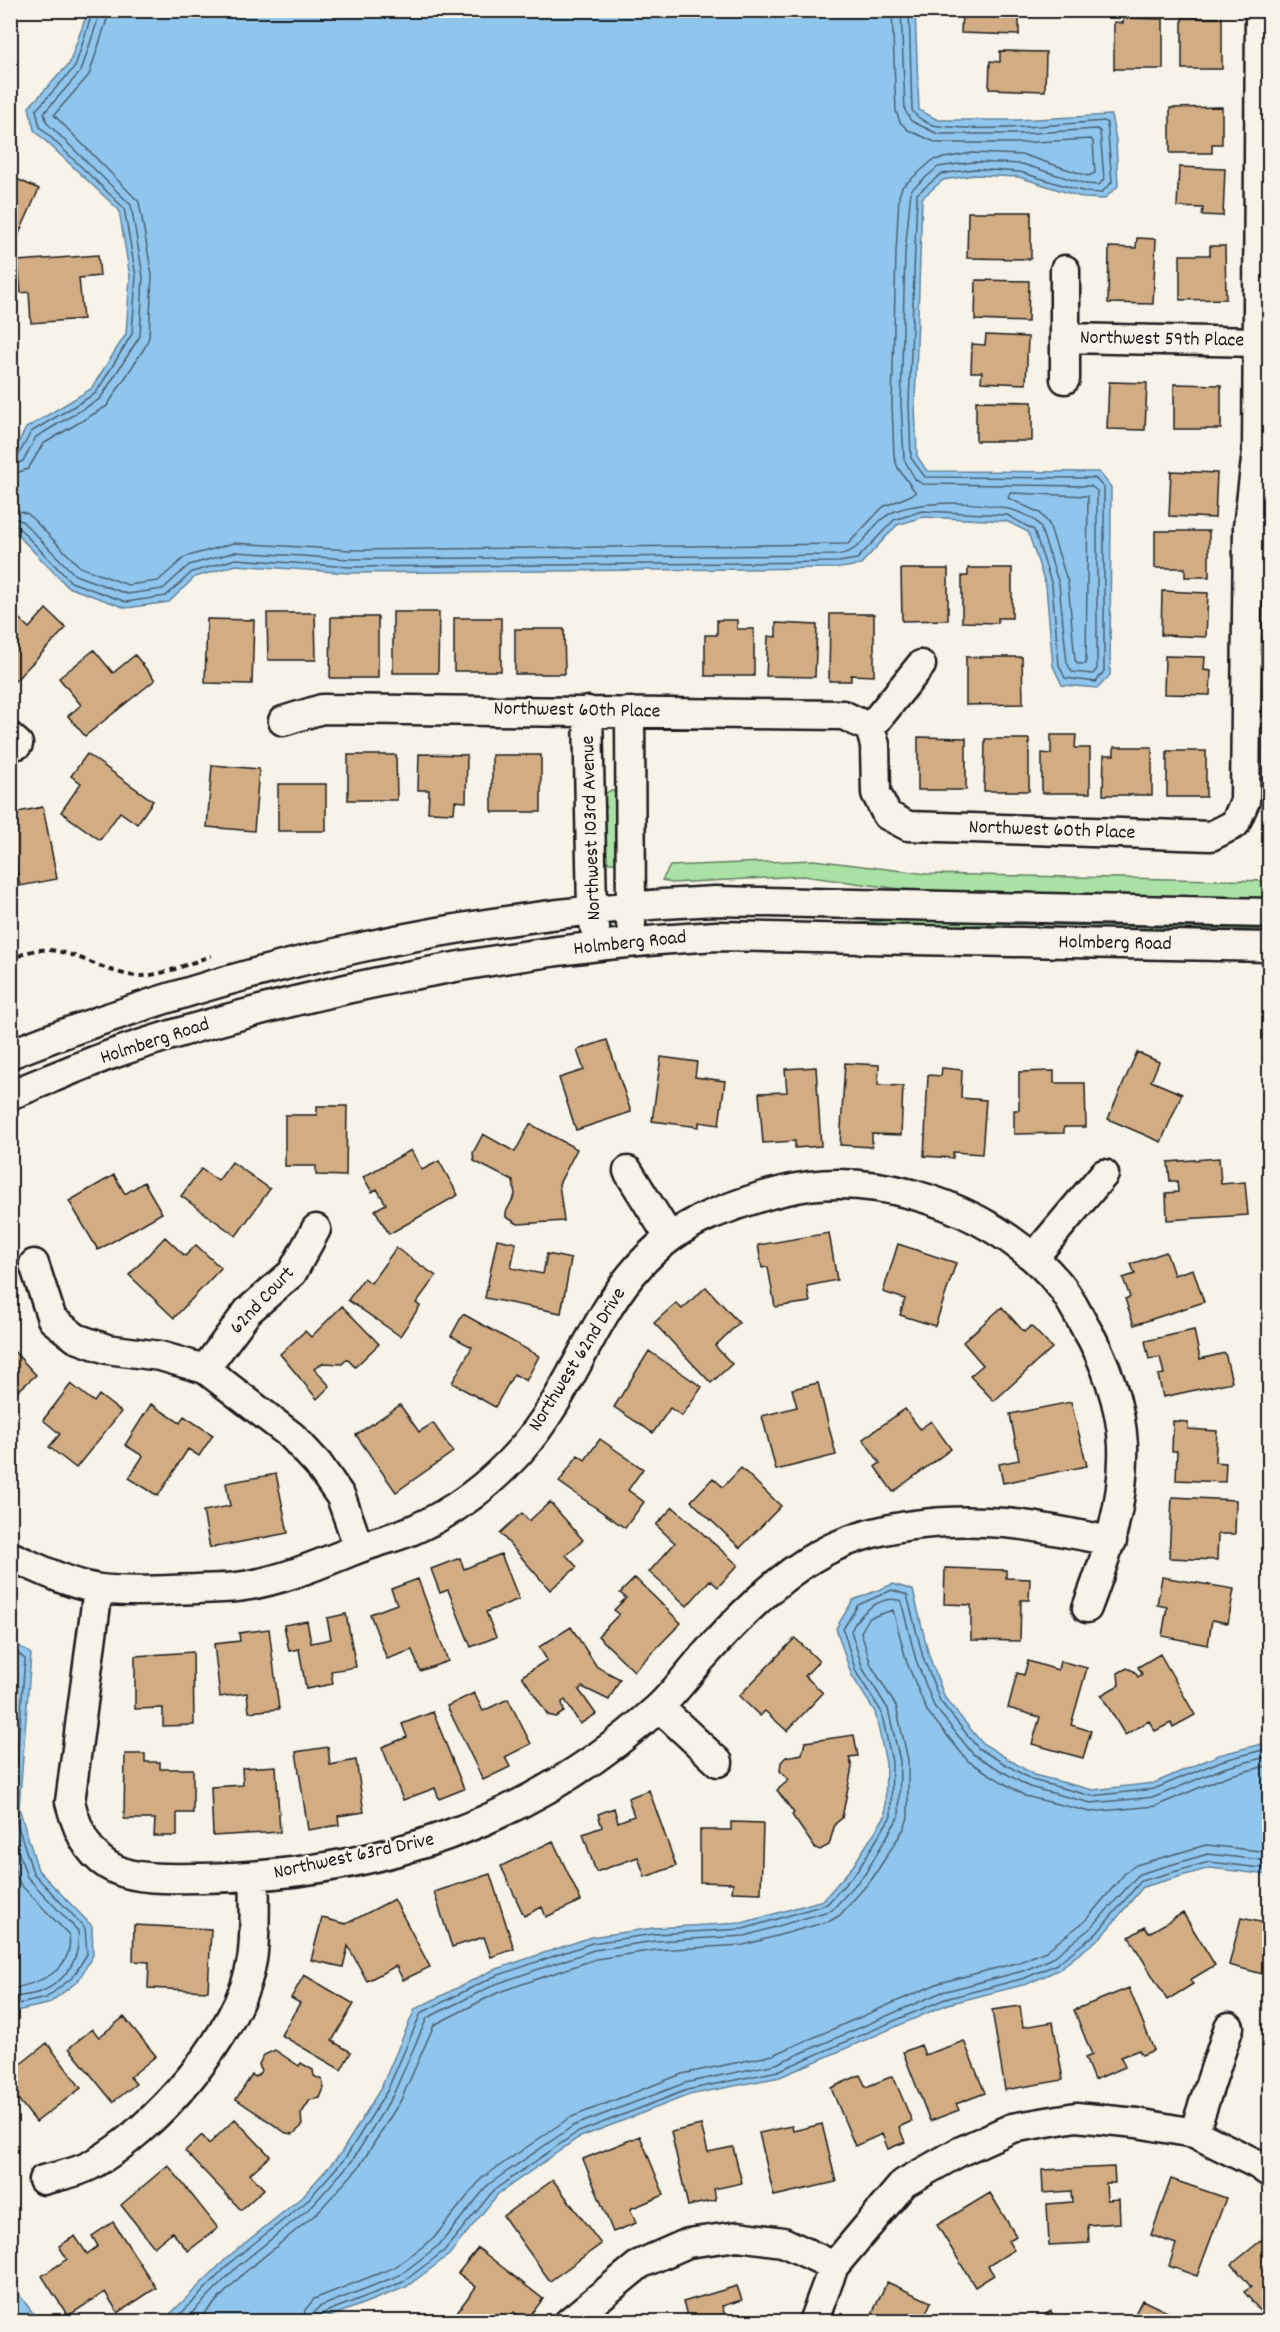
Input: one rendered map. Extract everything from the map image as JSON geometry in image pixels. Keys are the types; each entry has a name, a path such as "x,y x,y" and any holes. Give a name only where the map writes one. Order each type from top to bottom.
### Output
{"street":[{"path":"1259,342 1260,10"},
{"name":"Northwest 59th Place","path":"1065,270 1065,379"},
{"name":"Northwest 59th Place","path":"1065,339 1259,342"},
{"name":"Northwest 60th Place","path":"283,721 322,709 843,715 870,728 875,745 876,793 887,815 908,826 1211,836 1235,824 1245,801 1248,527 1257,452 1259,342"},
{"path":"870,728 921,665"},
{"name":"Northwest 103rd Avenue","path":"588,711 592,910 598,945"},
{"name":"Northwest 103rd Avenue","path":"630,711 628,905 632,941"},
{"path":"590,779 629,780"},
{"name":"Holmberg Road","path":"10,1054 97,1020 220,980 353,949 467,927 628,905 715,901 1269,913"},
{"name":"Holmberg Road","path":"10,1095 109,1056 247,1013 357,986 471,963 632,941 716,936 1269,947"},
{"path":"628,1171 669,1237"},
{"path":"1034,1257 1104,1174"},
{"name":"Northwest 62nd Drive","path":"98,1589 243,1587 318,1566 359,1548 418,1528 476,1493 519,1452 559,1399 602,1313 638,1267 669,1237 705,1217 760,1195 813,1185 869,1186 923,1196 942,1204 979,1221 1034,1257 1062,1287 1094,1340 1112,1387 1123,1443 1120,1492 1112,1541 1087,1608"},
{"name":"62nd Court","path":"205,1370 248,1311 292,1274 316,1229"},
{"path":"34,1264 52,1319 76,1338 107,1349 160,1356 205,1370 292,1436 318,1464 341,1497 359,1548"},
{"name":"Northwest 63rd Drive","path":"98,1589 70,1802 77,1830 92,1853 118,1872 146,1879 255,1878 333,1865 417,1846 497,1817 568,1778 659,1707 729,1628 773,1588 818,1555 866,1534 938,1522 1006,1523 1112,1541"},
{"path":"10,1556 98,1589"},
{"path":"659,1707 718,1762"},
{"path":"43,2180 90,2166 118,2146 191,2079 216,2044 239,2001 252,1961 255,1878"},
{"path":"1194,2133 1229,2027"},
{"path":"813,2322 834,2266 904,2183 959,2152 1012,2128 1076,2117 1137,2122 1194,2133 1257,2164 1269,2173"},
{"path":"569,2322 640,2264 688,2243 738,2236 783,2242 834,2266"}],"path":[{"path":"10,962 20,954 39,948 69,954 130,976 157,973 211,956"}],"green space":[{"path":"611,790 615,792 617,798 618,863 609,863 606,858 603,795"},
{"path":"814,860 927,874 1269,881 1269,898 908,890 803,876 671,883 662,880 670,866"},
{"path":"902,919 1270,926 1269,930 1017,924 908,927 764,924 849,924"}],"water":[{"path":"88,11 915,11 919,110 938,120 1017,120 1111,115 1116,140 1118,186 1104,199 1084,198 1019,177 974,175 943,180 922,198 915,404 917,456 927,471 1099,472 1111,487 1110,675 1098,688 1062,685 1053,666 1046,586 1028,532 1006,521 923,517 897,525 860,565 840,568 349,573 236,565 195,577 169,602 126,608 68,587 11,528 11,457 26,428 91,389 126,334 130,277 119,210 34,130 29,107 69,64"},
{"path":"893,1584 913,1590 929,1656 945,1698 982,1743 1034,1775 1093,1790 1154,1783 1219,1755 1269,1742 1269,1875 1210,1868 1143,1887 1101,1937 1058,1970 1027,1984 948,2004 780,2077 689,2095 578,2138 498,2194 449,2255 406,2287 319,2321 163,2321 229,2256 302,2197 341,2153 381,2088 415,2009 491,1971 591,1937 653,1928 742,1923 823,1900 853,1866 885,1816 886,1763 875,1712 851,1674 836,1628 853,1600"},
{"path":"11,1640 31,1654 19,1808 38,1870 92,1926 93,1955 78,1981 48,2004 11,2012"},
{"path":"11,2284 39,2321 11,2321"}],"building":[{"path":"962,10 1019,10 1019,35 961,33"},
{"path":"1124,18 1163,19 1163,69 1114,69 1114,22 1123,23"},
{"path":"1182,18 1222,18 1222,69 1182,69"},
{"path":"1000,51 1046,52 1045,91 989,89 990,61 1000,62"},
{"path":"1222,107 1222,144 1212,144 1212,153 1170,153 1170,108"},
{"path":"1179,167 1225,169 1223,216 1202,215 1203,208 1177,207"},
{"path":"10,176 39,189 17,238 10,235"},
{"path":"968,212 1031,212 1031,259 967,258"},
{"path":"1137,238 1156,239 1153,304 1108,303 1109,247 1136,248"},
{"path":"1210,246 1225,246 1226,299 1180,300 1180,255 1210,255"},
{"path":"98,255 100,276 79,278 83,319 31,323 29,292 21,293 18,261"},
{"path":"976,280 1029,281 1028,322 975,320"},
{"path":"986,335 1028,337 1026,384 981,382 982,372 971,372 972,344 985,345"},
{"path":"1109,382 1147,383 1145,430 1107,429"},
{"path":"1174,384 1221,385 1221,429 1174,429"},
{"path":"976,401 1032,402 1032,441 976,441"},
{"path":"1171,471 1217,473 1215,518 1169,516"},
{"path":"1155,531 1209,531 1209,577 1185,577 1185,568 1155,568"},
{"path":"968,568 1012,568 1012,618 998,618 998,623 962,622 962,576 968,576"},
{"path":"901,569 948,569 948,620 902,621"},
{"path":"1162,591 1208,593 1206,637 1161,635"},
{"path":"46,609 66,628 15,681 10,677 10,610 29,628"},
{"path":"393,612 439,612 438,673 393,673"},
{"path":"267,613 315,613 316,660 268,660"},
{"path":"830,614 874,614 874,676 851,675 851,681 829,681"},
{"path":"331,617 378,617 378,678 330,678"},
{"path":"454,618 501,618 501,671 454,671"},
{"path":"207,619 254,620 252,684 205,683"},
{"path":"717,620 737,620 737,629 754,629 754,676 705,676 705,635 717,635"},
{"path":"776,623 817,625 815,677 766,676 768,636 776,637"},
{"path":"515,629 564,629 565,674 515,674"},
{"path":"94,650 113,673 135,655 155,680 85,736 68,716 81,705 59,678"},
{"path":"1165,656 1205,657 1204,670 1211,671 1210,695 1164,694"},
{"path":"966,657 1022,657 1023,704 966,705"},
{"path":"1051,735 1076,735 1075,748 1090,748 1090,793 1042,793 1042,753 1051,754"},
{"path":"918,737 966,738 966,790 918,790"},
{"path":"985,739 1029,739 1029,791 984,791"},
{"path":"1114,747 1152,747 1152,795 1103,795 1104,755 1114,755"},
{"path":"1167,751 1206,751 1206,797 1167,797"},
{"path":"87,754 153,801 137,824 120,812 100,840 61,812 81,783 71,776"},
{"path":"419,754 467,755 466,802 455,801 454,813 428,812 429,790 418,790"},
{"path":"348,755 396,755 397,800 348,800"},
{"path":"492,755 541,755 541,812 492,812"},
{"path":"212,765 259,769 254,831 207,827"},
{"path":"278,784 326,784 326,831 278,831"},
{"path":"43,807 57,879 20,886 17,871 10,872 10,820 14,820 13,813"},
{"path":"607,1040 631,1112 576,1130 559,1078 584,1070 577,1050"},
{"path":"1137,1052 1159,1062 1151,1081 1182,1094 1161,1142 1108,1119"},
{"path":"661,1057 697,1062 695,1077 725,1081 719,1125 699,1122 699,1127 652,1121"},
{"path":"845,1063 879,1065 878,1085 903,1086 901,1135 872,1134 872,1147 840,1145"},
{"path":"816,1067 821,1146 795,1148 795,1141 763,1143 759,1093 787,1092 785,1069"},
{"path":"942,1068 962,1070 961,1098 986,1100 982,1154 953,1152 953,1158 924,1156 928,1075 941,1076"},
{"path":"1054,1071 1054,1083 1085,1083 1086,1127 1064,1127 1064,1133 1014,1134 1014,1110 1019,1110 1019,1072"},
{"path":"317,1106 347,1106 346,1176 316,1175 316,1166 285,1166 285,1115 317,1115"},
{"path":"530,1124 577,1149 559,1184 564,1221 518,1224 506,1217 506,1212 515,1195 513,1181 474,1161 473,1153 483,1134 515,1152"},
{"path":"411,1150 422,1170 439,1161 458,1195 389,1234 375,1210 386,1204 377,1189 372,1192 363,1177"},
{"path":"1219,1158 1221,1184 1245,1182 1248,1215 1167,1220 1166,1193 1178,1192 1177,1181 1170,1181 1168,1162"},
{"path":"232,1162 270,1189 236,1236 181,1196 201,1169 218,1181"},
{"path":"114,1175 125,1194 144,1182 162,1213 98,1250 69,1201"},
{"path":"829,1233 837,1280 807,1286 810,1302 775,1307 768,1267 762,1268 758,1245"},
{"path":"165,1237 185,1256 196,1245 221,1268 174,1318 129,1275"},
{"path":"497,1239 516,1243 511,1268 543,1274 547,1254 571,1259 561,1313 485,1298"},
{"path":"898,1244 956,1263 935,1326 900,1315 905,1299 883,1292"},
{"path":"396,1248 436,1276 416,1303 420,1306 400,1336 348,1300 364,1278 371,1283"},
{"path":"1166,1252 1174,1275 1193,1269 1204,1302 1134,1325 1125,1299 1130,1297 1123,1278 1135,1274 1131,1264"},
{"path":"706,1287 739,1323 715,1346 732,1364 711,1383 654,1323 676,1303 682,1309"},
{"path":"342,1306 379,1344 355,1367 347,1359 342,1364 323,1363 314,1369 330,1386 317,1399 280,1354 305,1331 311,1337"},
{"path":"1002,1307 1024,1332 1031,1326 1052,1348 994,1401 970,1376 983,1365 963,1342"},
{"path":"463,1314 539,1356 526,1381 514,1374 495,1407 452,1383 472,1347 451,1336"},
{"path":"1194,1330 1200,1359 1225,1353 1232,1382 1163,1397 1158,1375 1164,1374 1160,1357 1149,1359 1145,1341"},
{"path":"10,1347 36,1375 10,1398"},
{"path":"649,1351 702,1387 682,1416 670,1408 653,1433 614,1407"},
{"path":"818,1383 836,1455 776,1470 762,1416 797,1407 792,1389"},
{"path":"71,1384 94,1402 99,1395 121,1412 76,1468 49,1447 60,1434 43,1420"},
{"path":"1071,1402 1087,1466 1003,1483 999,1464 1019,1460 1010,1414"},
{"path":"151,1404 180,1423 184,1416 213,1435 199,1456 188,1449 158,1496 129,1478 143,1456 125,1445"},
{"path":"400,1405 419,1432 433,1423 453,1452 396,1492 356,1435"},
{"path":"905,1409 920,1429 931,1421 951,1449 893,1492 875,1467 880,1463 863,1439"},
{"path":"1173,1421 1188,1422 1188,1429 1217,1431 1215,1462 1226,1463 1225,1482 1176,1480 1177,1451 1172,1451"},
{"path":"600,1439 643,1469 628,1490 644,1502 625,1528 559,1482 578,1455 585,1460"},
{"path":"741,1468 781,1506 740,1548 691,1501 713,1478 723,1487"},
{"path":"276,1474 288,1533 210,1548 203,1511 230,1506 226,1483"},
{"path":"1172,1497 1236,1500 1235,1534 1218,1534 1217,1560 1169,1558"},
{"path":"550,1502 583,1540 566,1555 577,1567 550,1590 500,1533 522,1513 529,1521"},
{"path":"673,1507 738,1565 718,1587 710,1580 687,1606 649,1572 675,1543 656,1525"},
{"path":"501,1554 519,1599 486,1612 496,1637 471,1647 448,1590 440,1593 431,1569 460,1558 464,1569"},
{"path":"945,1568 1006,1570 1006,1578 1030,1579 1029,1600 1021,1600 1020,1641 971,1640 971,1605 944,1604"},
{"path":"1162,1577 1234,1589 1228,1623 1212,1620 1208,1645 1162,1636 1167,1607 1157,1605"},
{"path":"635,1578 681,1623 634,1671 598,1636 619,1614 614,1610 626,1598 620,1593"},
{"path":"418,1579 448,1661 420,1671 412,1650 387,1659 370,1614 397,1604 391,1589"},
{"path":"346,1614 356,1667 331,1671 333,1684 306,1689 299,1649 289,1651 284,1625 307,1621 311,1643 331,1639 327,1618"},
{"path":"571,1627 597,1667 620,1679 609,1700 582,1687 579,1690 596,1714 580,1724 565,1700 562,1702 564,1712 556,1717 548,1715 522,1676 547,1660 539,1647"},
{"path":"269,1629 279,1709 249,1712 247,1693 220,1697 214,1644 240,1641 239,1633"},
{"path":"795,1638 819,1661 805,1676 823,1693 787,1731 765,1711 760,1716 739,1696"},
{"path":"193,1652 194,1725 163,1726 163,1708 135,1709 135,1656"},
{"path":"1160,1654 1195,1715 1173,1727 1171,1723 1155,1731 1149,1721 1125,1735 1101,1695 1119,1685 1118,1673 1127,1668 1134,1671 1138,1677 1142,1674 1138,1667"},
{"path":"1028,1661 1058,1670 1060,1661 1087,1668 1071,1725 1091,1731 1083,1758 1032,1744 1040,1717 1008,1708 1017,1673 1024,1675"},
{"path":"474,1693 483,1711 508,1699 531,1744 505,1757 510,1767 483,1780 447,1706"},
{"path":"433,1712 464,1789 439,1799 435,1788 403,1800 382,1747 407,1737 402,1724"},
{"path":"854,1735 858,1756 849,1757 852,1767 842,1818 835,1824 829,1845 820,1850 815,1848 777,1790 789,1780 780,1771 781,1762 786,1757 802,1754 805,1742"},
{"path":"328,1747 330,1765 356,1760 364,1812 338,1816 339,1825 308,1830 296,1752"},
{"path":"125,1754 145,1754 145,1762 160,1762 160,1769 193,1769 193,1813 177,1813 177,1836 154,1836 155,1819 124,1819"},
{"path":"276,1766 280,1832 213,1836 211,1787 243,1785 242,1768"},
{"path":"649,1790 676,1866 645,1877 638,1857 596,1872 583,1834 602,1827 598,1814 614,1808 618,1822 634,1816 628,1798"},
{"path":"731,1822 763,1823 761,1893 732,1892 733,1883 700,1882 700,1830 731,1830"},
{"path":"553,1841 581,1901 546,1917 542,1907 524,1916 501,1866"},
{"path":"490,1874 514,1949 491,1957 484,1937 452,1947 434,1892"},
{"path":"394,1899 430,1967 403,1980 396,1966 367,1981 348,1946 343,1967 311,1960 322,1918 346,1924"},
{"path":"1183,1913 1215,1965 1190,1980 1193,1984 1167,2000 1129,1937 1145,1927 1149,1933"},
{"path":"1241,1918 1270,1924 1270,1976 1229,1965"},
{"path":"134,1925 211,1929 208,1991 148,1988 149,1962 133,1961"},
{"path":"304,1975 354,2004 332,2041 351,2052 341,2070 281,2035 300,2003 291,1998"},
{"path":"1129,1988 1154,2050 1142,2055 1139,2050 1121,2057 1125,2067 1094,2080 1085,2058 1092,2055 1074,2010"},
{"path":"1020,2006 1023,2027 1053,2022 1063,2080 1005,2090 992,2010"},
{"path":"124,2017 156,2056 130,2077 136,2084 113,2102 69,2048 92,2029 99,2037"},
{"path":"964,2041 985,2093 956,2104 959,2110 930,2121 903,2052 921,2045 925,2055"},
{"path":"47,2043 81,2088 36,2122 10,2089 10,2065 15,2061 18,2066"},
{"path":"275,2050 299,2066 301,2063 313,2070 314,2076 322,2080 324,2088 320,2098 310,2100 301,2114 302,2126 293,2134 286,2133 236,2099 252,2075 256,2077 261,2071 259,2064 264,2055"},
{"path":"860,2075 866,2087 893,2076 912,2121 899,2127 905,2142 888,2149 882,2134 855,2146 831,2088"},
{"path":"235,2119 270,2156 250,2174 264,2189 241,2210 185,2151 202,2135 209,2144"},
{"path":"822,2124 836,2182 774,2196 759,2133 792,2126 793,2131"},
{"path":"701,2125 708,2152 733,2147 742,2183 714,2189 716,2200 688,2206 671,2132"},
{"path":"640,2136 664,2195 630,2209 636,2223 613,2232 583,2159"},
{"path":"168,2165 218,2228 188,2251 172,2232 154,2247 121,2205"},
{"path":"1114,2167 1115,2183 1106,2183 1107,2200 1119,2199 1120,2223 1088,2225 1089,2243 1049,2245 1047,2204 1072,2202 1071,2191 1043,2193 1042,2170"},
{"path":"1171,2179 1226,2198 1197,2276 1169,2266 1176,2244 1151,2235"},
{"path":"553,2180 601,2244 550,2281 503,2216"},
{"path":"990,2193 1016,2236 1008,2241 1014,2250 988,2266 994,2275 975,2287 937,2225"},
{"path":"113,2222 156,2288 118,2313 105,2292 68,2316 42,2276 67,2259 59,2246 75,2236 87,2254 98,2246 92,2236"},
{"path":"1269,2234 1270,2306 1262,2313 1244,2292 1251,2287 1232,2264"},
{"path":"478,2248 543,2299 526,2321 514,2312 506,2322 469,2322 457,2312 476,2287 458,2273"},
{"path":"887,2282 931,2302 922,2322 868,2322"},
{"path":"737,2286 742,2300 722,2306 727,2322 689,2322 683,2302"},
{"path":"1142,2300 1188,2322 1131,2322"},
{"path":"1051,2311 1057,2322 1032,2322"}]}
